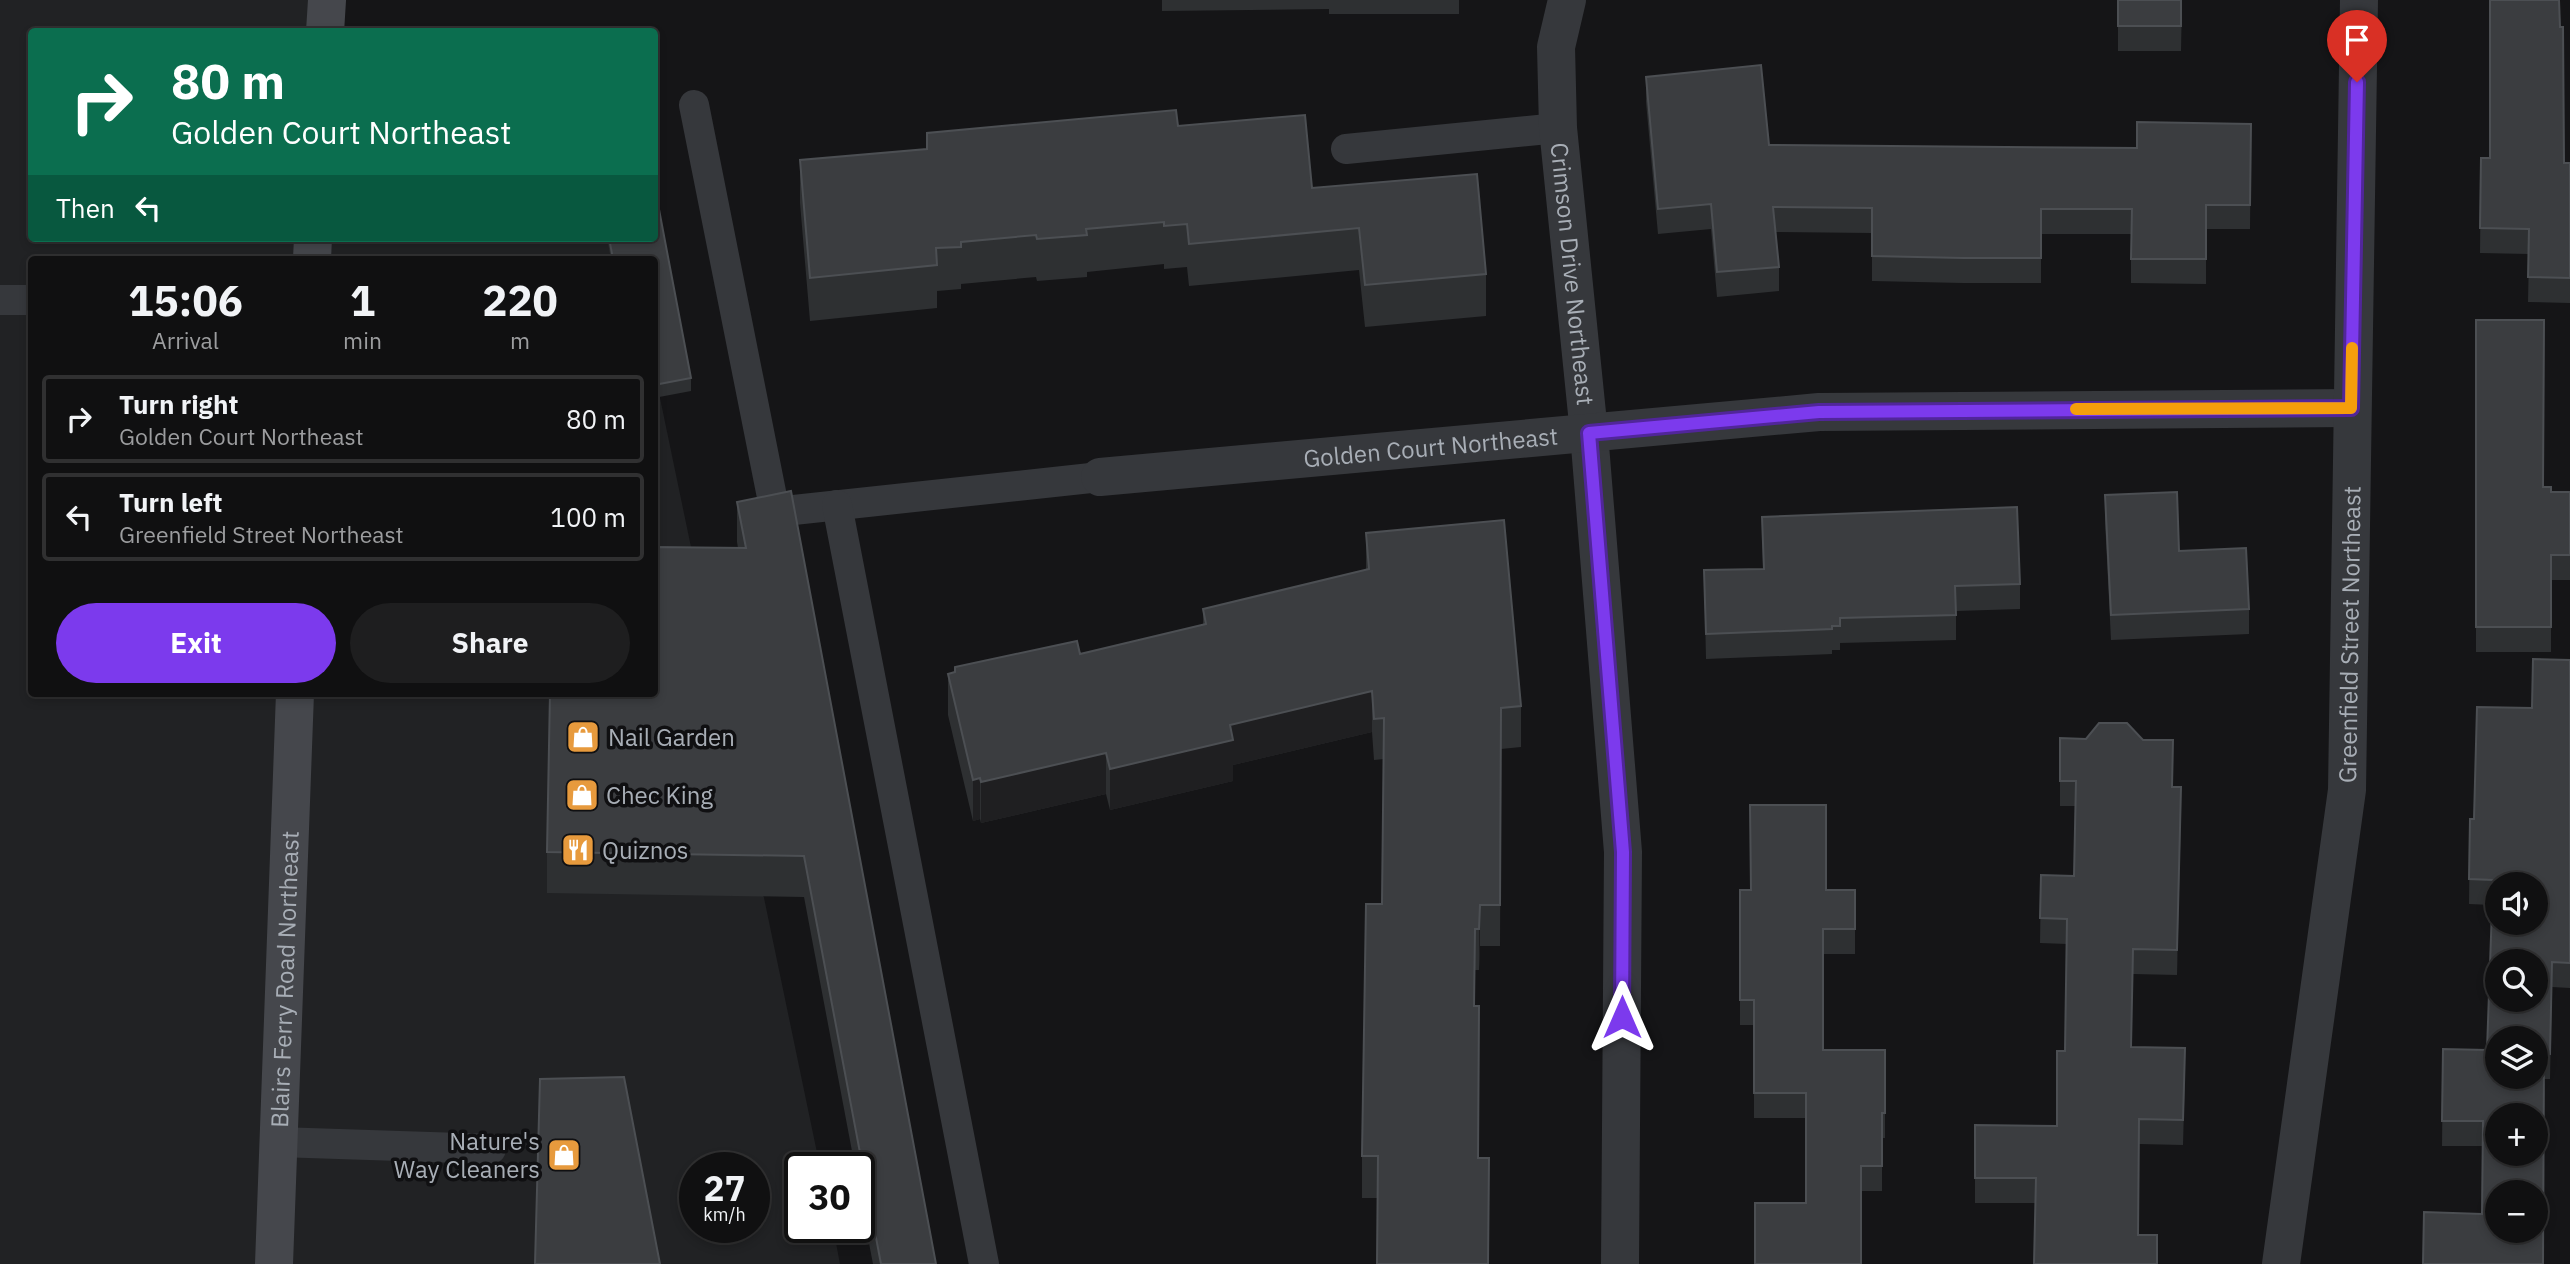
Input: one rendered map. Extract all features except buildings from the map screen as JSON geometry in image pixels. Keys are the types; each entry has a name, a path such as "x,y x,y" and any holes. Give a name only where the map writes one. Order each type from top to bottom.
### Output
{"main road":[{"path":"325,28 327,0"},
{"name":"Blairs Ferry Road Northeast","path":"274,1264 295,697"}],"street":[{"name":"Crimson Drive Northeast","path":"1567,0 1556,47 1558,128 1589,433 1623,852 1620,1264"},
{"name":"Greenfield Street Northeast","path":"2281,1264 2347,790 2359,0"},
{"name":"Golden Court Northeast","path":"1100,477 1819,412 2351,408"}],"lane":[{"path":"694,105 775,512 1100,477"},
{"path":"1346,149 1558,128"},
{"path":"0,300 28,300"},
{"path":"836,505 984,1264"},
{"path":"278,1142 491,1149"}],"shaded area":[{"path":"0,0 327,0 325,28 28,28 28,242 627,242 629,256 28,256 28,697 658,697 658,388 817,1152 784,1152 784,1243 836,1243 840,1264 0,1264"}],"slow traffic":[{"path":"2076,409 2351,408 2352,348"}],"place":[{"name":"Nail Garden","path":"583,737"},
{"name":"Chec King","path":"582,795"},
{"name":"Quiznos","path":"578,850"},
{"name":"Nature's Way Cleaners","path":"564,1155"}],"route":[{"path":"1622,1017 1623,852 1589,433 1819,412 2351,408 2357,82"}]}
